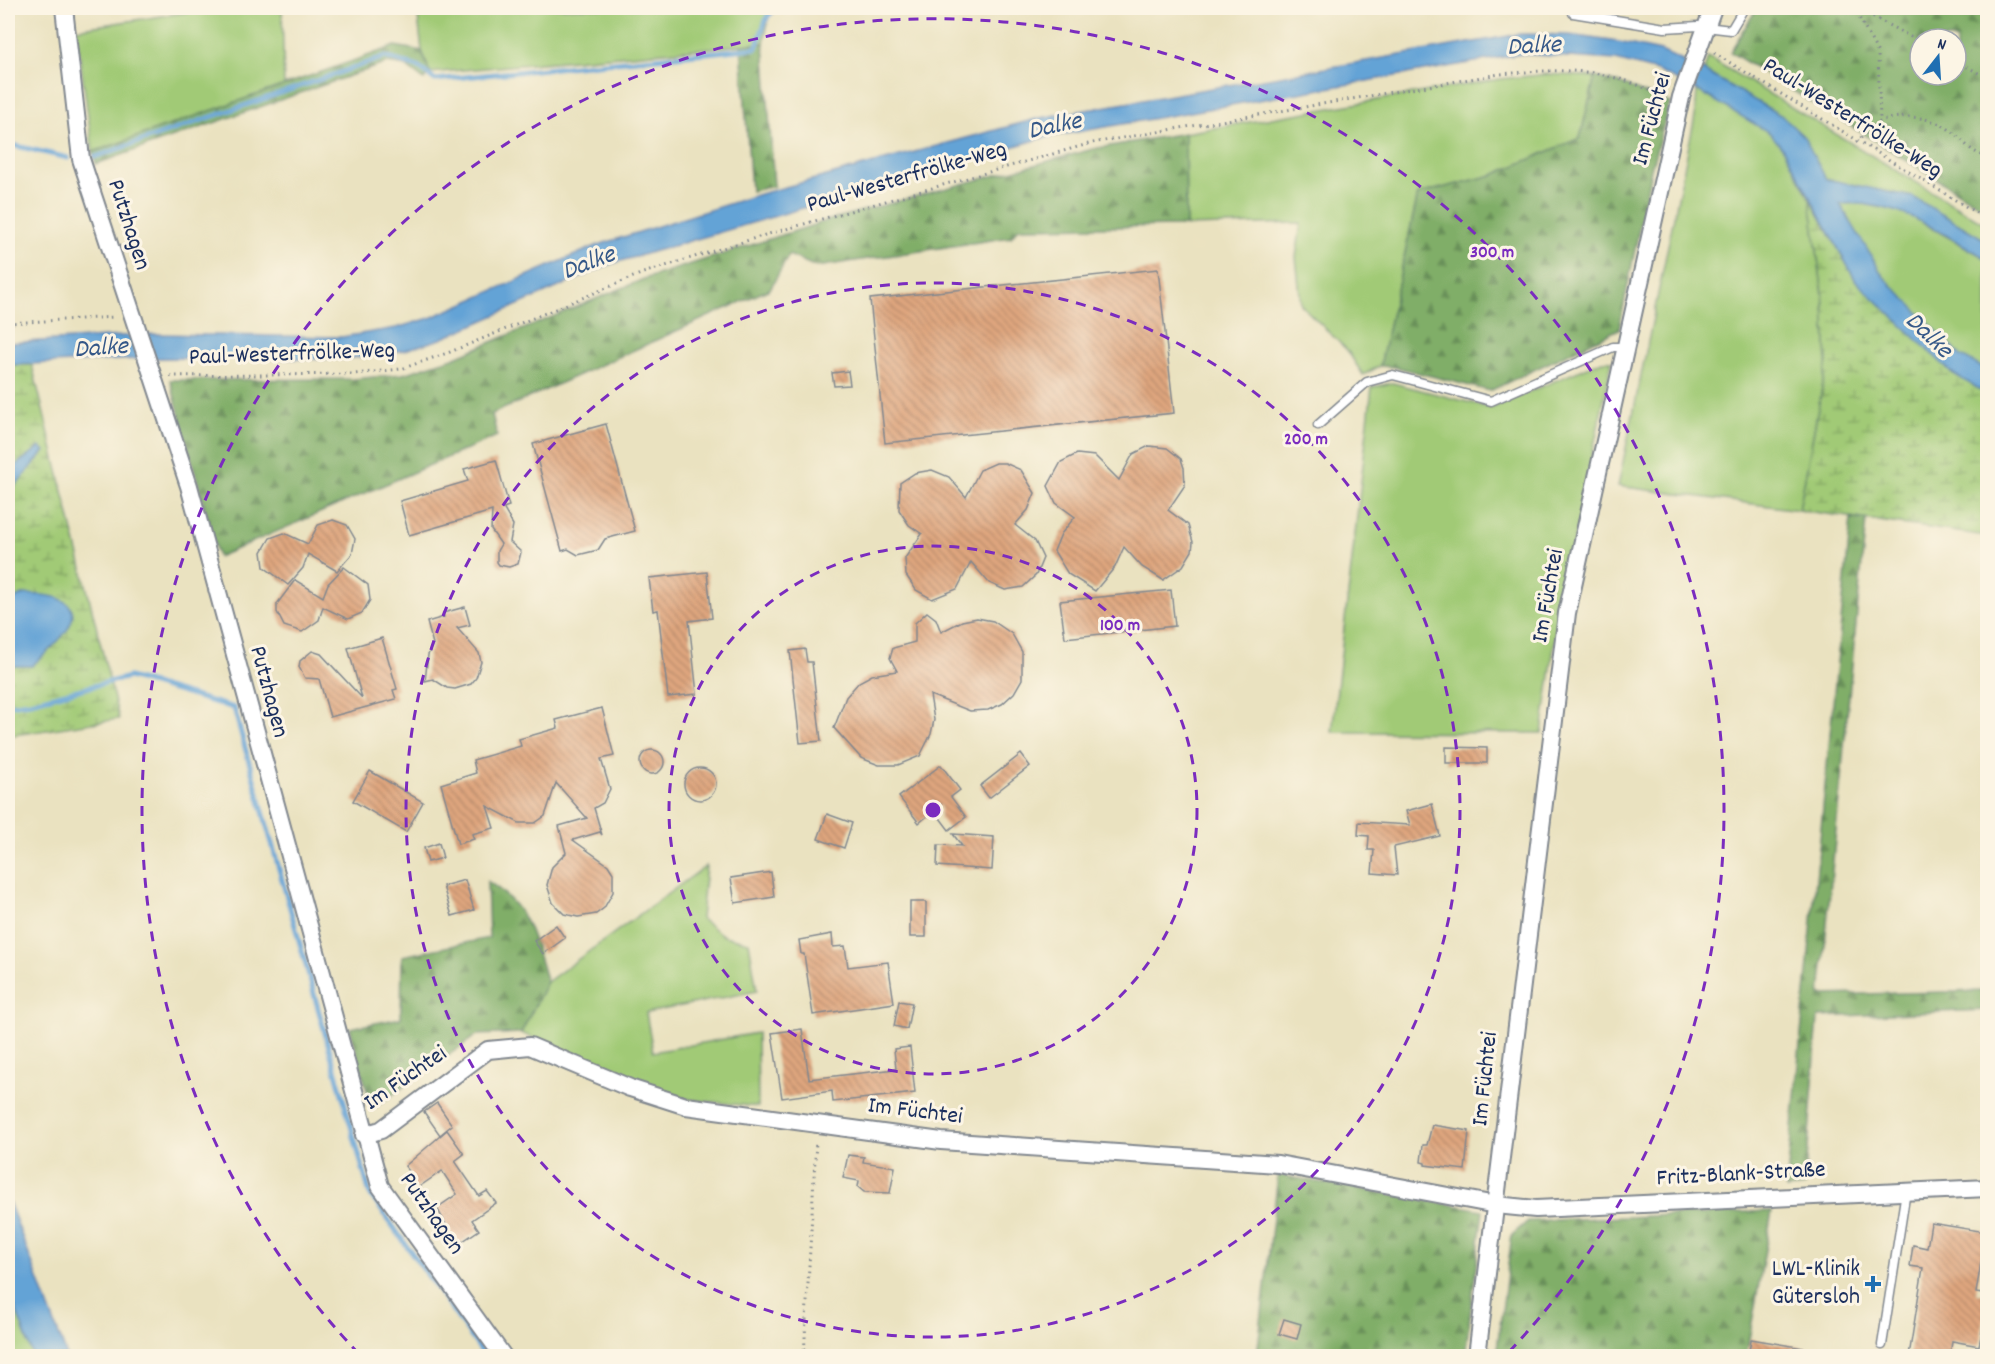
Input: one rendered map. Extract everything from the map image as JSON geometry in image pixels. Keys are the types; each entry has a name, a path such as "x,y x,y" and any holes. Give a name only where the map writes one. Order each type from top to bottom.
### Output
{"street":[{"name":"Putzhagen","path":"64,8 81,159 189,486 364,1135 380,1186 502,1356"},
{"name":"Im Füchtei","path":"1477,1356 1567,614 1681,99 1713,8"},
{"name":"Im Füchtei","path":"364,1135 381,1130 488,1050 530,1046 630,1088 686,1106 941,1142 1278,1164 1496,1205"},
{"name":"Fritz-Blank-Straße","path":"1496,1205 1536,1209 1988,1188"}],"lane":[{"path":"1573,13 1665,28 1731,30 1744,8"},
{"path":"1318,425 1367,382 1393,375 1491,401 1613,347 1627,347"},
{"path":"1882,1345 1906,1191"}],"path":[{"path":"1856,8 1908,36"},
{"path":"1856,8 1878,53 1880,121"},
{"name":"Paul-Westerfrölke-Weg","path":"1698,47 1988,220"},
{"path":"1968,67 1988,78"},
{"name":"Paul-Westerfrölke-Weg","path":"153,372 354,374 401,369 450,352 643,273 765,235 1092,143 1500,74 1547,70 1596,73 1681,99"},
{"path":"1856,142 1880,121 1903,117 1924,119 1950,129 1973,153 1988,157"},
{"path":"8,323 135,321"},
{"path":"804,1356 817,1124"}],"green space":[{"path":"215,8 282,8 284,86 93,152 76,29"},
{"path":"417,8 757,8 770,10 764,43 430,73 422,51"},
{"path":"1757,8 1987,8 1987,210 1730,52"},
{"path":"764,43 774,186 751,191 741,45"},
{"path":"395,46 422,51 430,73 424,80 406,66 387,63 96,164 93,152"},
{"path":"1708,57 1987,225 1987,241 1913,197 1826,179 1804,137 1782,116 1704,71"},
{"path":"1549,74 1595,77 1580,138 1493,175 1418,194 1380,366 1363,375 1347,350 1301,305 1296,257 1301,223 1186,226 1185,133 1500,79"},
{"path":"1595,77 1616,82 1670,103 1652,165 1619,329 1490,391 1396,367 1380,366 1418,194 1493,175 1580,138"},
{"path":"1697,90 1770,133 1785,151 1810,199 1824,302 1827,362 1799,510 1618,486 1695,116"},
{"path":"1185,133 1186,226 1019,228 1011,237 816,267 789,255 770,289 492,414 497,436 218,557 170,380 354,379 403,374 453,358 644,279 839,217 1093,149"},
{"path":"1810,199 1856,281 1952,373 1987,394 1987,536 1799,510 1827,362 1824,302"},
{"path":"1859,203 1905,213 1987,259 1987,370 1961,356 1883,276 1840,204"},
{"path":"1602,361 1612,361 1559,610 1542,733 1332,732 1372,387 1393,383 1491,408"},
{"path":"8,365 32,365 119,719 8,736 8,666 32,666 23,594 8,603 8,494 45,451 40,447 8,471"},
{"path":"1851,518 1866,520 1820,995 1987,991 1987,1010 1818,1017 1805,1187 1786,1189"},
{"path":"706,866 701,919 724,936 749,942 757,991 646,1013 653,1052 757,1033 758,1107 686,1099 632,1081 521,1033 547,982"},
{"path":"487,881 501,891 521,913 533,937 547,982 521,1033 477,1035 375,1107 370,1102 350,1028 401,1018 402,956 489,938"},
{"path":"1278,1175 1483,1210 1465,1356 1257,1356"},
{"path":"1772,1211 1746,1356 1496,1356 1512,1235 1528,1221"},
{"path":"8,1288 33,1356 8,1356"}],"water":[{"name":"Dalke","path":"1520,34 1569,35 1661,51 1704,71 1782,116 1804,137 1826,179 1913,197 1987,241 1987,259 1935,229 1899,212 1860,204 1840,204 1883,276 1961,356 1987,370 1987,394 1952,373 1856,281 1785,151 1770,133 1697,90 1657,71 1616,60 1521,54 1043,138 611,264 441,339 405,350 345,359 161,358 8,365 8,343 155,334 342,337 396,328 430,318 598,245 760,194 1040,118"},
{"path":"40,447 45,451 8,494 8,471"},
{"path":"23,594 47,595 60,599 70,606 73,614 71,624 57,643 32,666 8,666 8,603"},
{"path":"8,1199 67,1356 33,1356 8,1288"}],"building":[{"path":"1158,269 1174,413 885,443 870,299"},
{"path":"848,371 850,385 834,386 832,373"},
{"path":"606,424 635,531 605,539 598,550 578,555 568,549 562,551 533,444"},
{"path":"1149,446 1167,448 1181,459 1185,485 1168,510 1188,525 1193,542 1192,551 1183,566 1163,580 1142,567 1124,547 1115,567 1095,591 1068,574 1054,551 1061,534 1075,517 1056,503 1048,486 1061,462 1077,454 1095,456 1119,480 1133,454"},
{"path":"496,460 509,506 503,508 513,525 510,542 521,552 518,564 509,567 499,565 497,562 497,551 501,544 491,530 492,511 409,535 400,501 468,481 464,469"},
{"path":"996,463 1005,463 1021,470 1035,493 1028,510 1015,525 1035,541 1043,558 1036,575 1023,587 1005,590 989,583 971,562 957,589 932,599 916,590 906,575 905,558 922,534 909,525 899,510 900,483 915,473 932,470 949,477 966,497 980,470"},
{"path":"333,520 347,525 355,539 352,554 337,571 308,554 303,568 288,585 264,567 262,552 270,538 284,533 308,544 318,525"},
{"path":"344,567 368,585 370,600 362,613 348,619 323,607 319,620 302,632 284,626 277,612 277,604 295,580 323,597 328,584"},
{"path":"707,572 712,618 689,621 697,694 668,697 658,610 653,611 649,578"},
{"path":"1171,590 1175,626 1065,638 1060,601"},
{"path":"465,607 470,625 457,628 479,653 481,662 476,678 471,684 455,689 447,688 433,679 425,681 428,655 433,644 427,622 444,617 443,613"},
{"path":"927,612 936,619 941,632 962,621 977,618 993,621 1012,634 1022,652 1022,679 1014,693 1002,704 988,710 970,711 930,695 934,720 931,734 920,756 898,765 879,765 861,758 834,728 846,697 859,682 872,675 897,671 890,658 893,648 915,642 915,623"},
{"path":"382,638 397,689 393,690 396,699 330,717 319,679 305,678 299,667 300,661 312,651 321,654 362,698 348,648"},
{"path":"805,649 807,662 812,662 821,741 800,743 790,651"},
{"path":"602,708 614,756 601,759 610,789 603,803 594,808 602,835 600,832 573,840 608,865 613,873 613,892 604,908 596,914 578,917 564,914 553,903 547,885 552,867 566,853 559,826 587,818 556,783 545,816 535,823 519,823 487,806 494,828 472,834 474,839 458,844 441,784 476,773 473,760 521,746 519,739 558,728 556,720"},
{"path":"1446,747 1487,748 1487,763 1446,763"},
{"path":"652,750 661,753 664,762 661,771 652,774 643,771 640,762 643,753"},
{"path":"1021,754 1030,766 989,798 980,786"},
{"path":"941,765 960,790 951,797 966,817 949,830 940,818 941,805 919,823 899,797"},
{"path":"700,768 712,772 716,784 712,796 700,800 688,796 684,784 688,772"},
{"path":"370,771 423,802 406,832 353,801"},
{"path":"1432,804 1440,836 1394,847 1397,875 1372,873 1374,850 1368,850 1369,836 1358,835 1359,822 1410,825 1406,811"},
{"path":"827,814 852,823 844,848 818,839"},
{"path":"953,834 994,837 992,870 937,866 938,845 962,846"},
{"path":"439,843 443,858 428,862 424,848"},
{"path":"771,872 774,897 735,903 731,878"},
{"path":"465,880 474,910 452,916 443,886"},
{"path":"910,902 926,902 926,937 910,937"},
{"path":"556,925 565,938 543,954 534,941"},
{"path":"832,934 833,947 845,946 848,967 888,962 894,1003 813,1015 804,954 801,954 799,940"},
{"path":"899,1001 912,1003 907,1029 894,1026"},
{"path":"802,1029 809,1079 896,1069 894,1049 910,1047 915,1093 833,1102 832,1091 782,1098 772,1033"},
{"path":"437,1103 452,1125 440,1135 424,1112"},
{"path":"1432,1125 1469,1131 1465,1170 1425,1165 1421,1162 1423,1145 1427,1145"},
{"path":"447,1130 464,1154 455,1161 479,1196 487,1191 496,1203 472,1220 479,1230 457,1245 437,1208 457,1194 442,1171 413,1191 405,1179 411,1174 405,1166"},
{"path":"848,1155 864,1157 863,1162 895,1167 890,1193 864,1192 858,1187 859,1181 843,1178"},
{"path":"1931,1223 1986,1232 1976,1293 1988,1295 1988,1302 1979,1346 1952,1341 1950,1356 1909,1356 1923,1268 1910,1266 1913,1245 1927,1248"},
{"path":"1284,1319 1301,1324 1297,1339 1279,1334"},
{"path":"1751,1339 1810,1349 1809,1356 1748,1356"}],"waterway":[{"path":"95,157 385,57 418,67 435,80 756,48 767,17 776,8"},
{"path":"8,144 68,158"},
{"path":"8,705 30,702 129,677 234,708 370,1194 485,1356"}],"place":[{"name":"LWL-Klinik Gütersloh","path":"1873,1284"}]}
